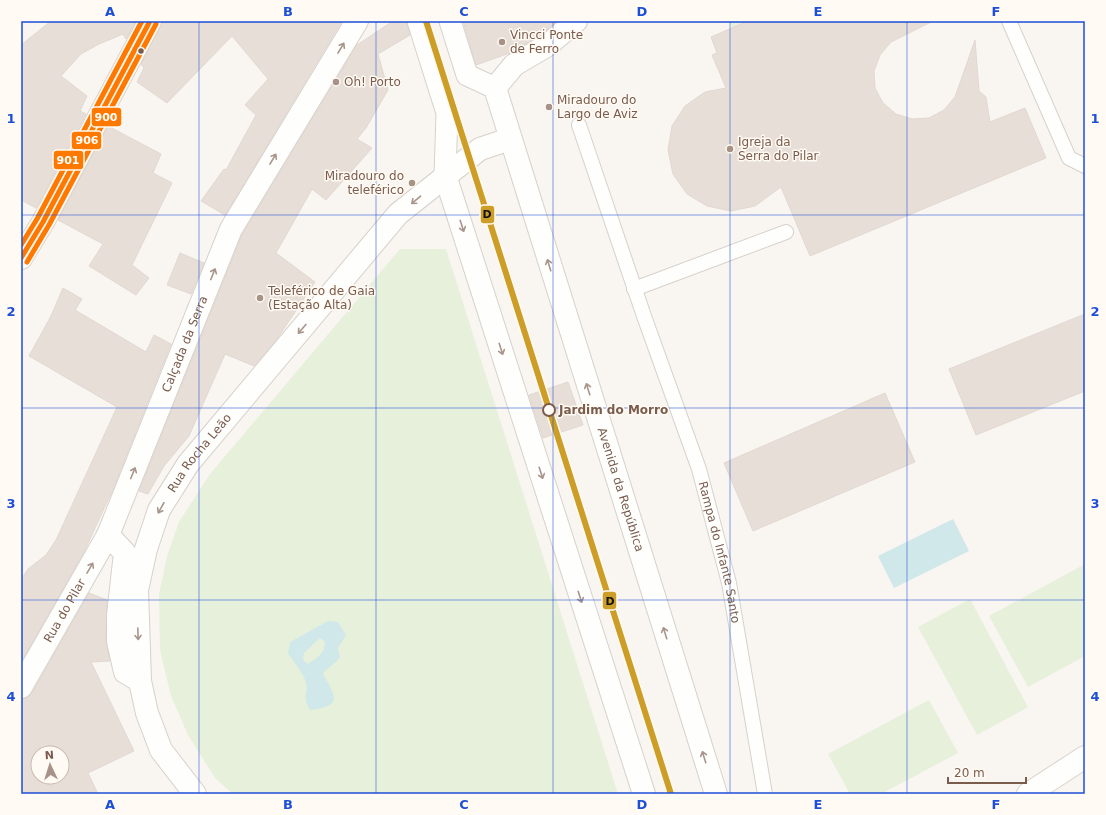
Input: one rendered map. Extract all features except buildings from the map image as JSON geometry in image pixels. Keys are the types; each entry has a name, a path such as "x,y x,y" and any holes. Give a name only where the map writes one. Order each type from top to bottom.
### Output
{"street":[{"path":"21,258 43,222 150,21"},
{"name":"Calçada da Serra","path":"108,535 231,229 357,21"},
{"path":"418,21 447,113 446,175 644,794"},
{"path":"450,21 467,75 495,88 514,65 548,45 576,21"},
{"name":"Avenida da República","path":"495,88 716,794"},
{"path":"446,175 480,149 510,139"},
{"name":"Rua Rocha Leão","path":"195,794 161,750 147,713 140,681 137,590 146,549 159,510 188,464 398,214 446,175"},
{"path":"108,535 125,553 118,615 118,641 125,672 140,681"},
{"name":"Rua do Pilar","path":"21,687 108,535"},
{"path":"1028,794 1085,757"}],"lane":[{"path":"1009,21 1069,158 1085,166"},
{"name":"Rampa do Infante Santo","path":"579,125 644,319 699,469 729,583 765,794"},
{"path":"634,289 786,232"}],"green space":[{"path":"729,21 748,21 732,28"},
{"path":"400,249 446,249 618,794 233,794 215,778 188,735 171,696 160,650 159,594 167,556 179,522 210,474"},
{"path":"1085,564 1085,656 1028,687 989,616"},
{"path":"970,599 1028,707 977,735 918,627"},
{"path":"929,700 958,753 881,794 850,794 828,754"}],"water":[{"path":"953,519 969,551 894,588 878,556"},
{"path":"328,621 338,622 346,635 338,648 340,657 323,674 331,689 334,700 328,706 310,710 307,705 307,687 305,679 288,653 290,642","holes":["320,638 325,642 325,646 317,658 308,664 303,660 304,653"]}],"transit line":[{"name":"901","path":"21,245 37,219 142,21"},
{"name":"906","path":"21,258 43,222 150,21"},
{"name":"D","path":"426,21 671,794"},
{"name":"900","path":"27,262 49,225 156,24"}],"place":[{"name":"Vincci Ponte de Ferro","path":"502,42"},
{"name":"Oh! Porto","path":"336,82"},
{"name":"Miradouro do Largo de Aviz","path":"549,107"},
{"name":"Igreja da Serra do Pilar","path":"730,149"},
{"name":"Miradouro do teleférico","path":"412,183"},
{"name":"Teleférico de Gaia (Estação Alta)","path":"260,298"},
{"name":"Jardim do Morro","path":"549,410"}]}
